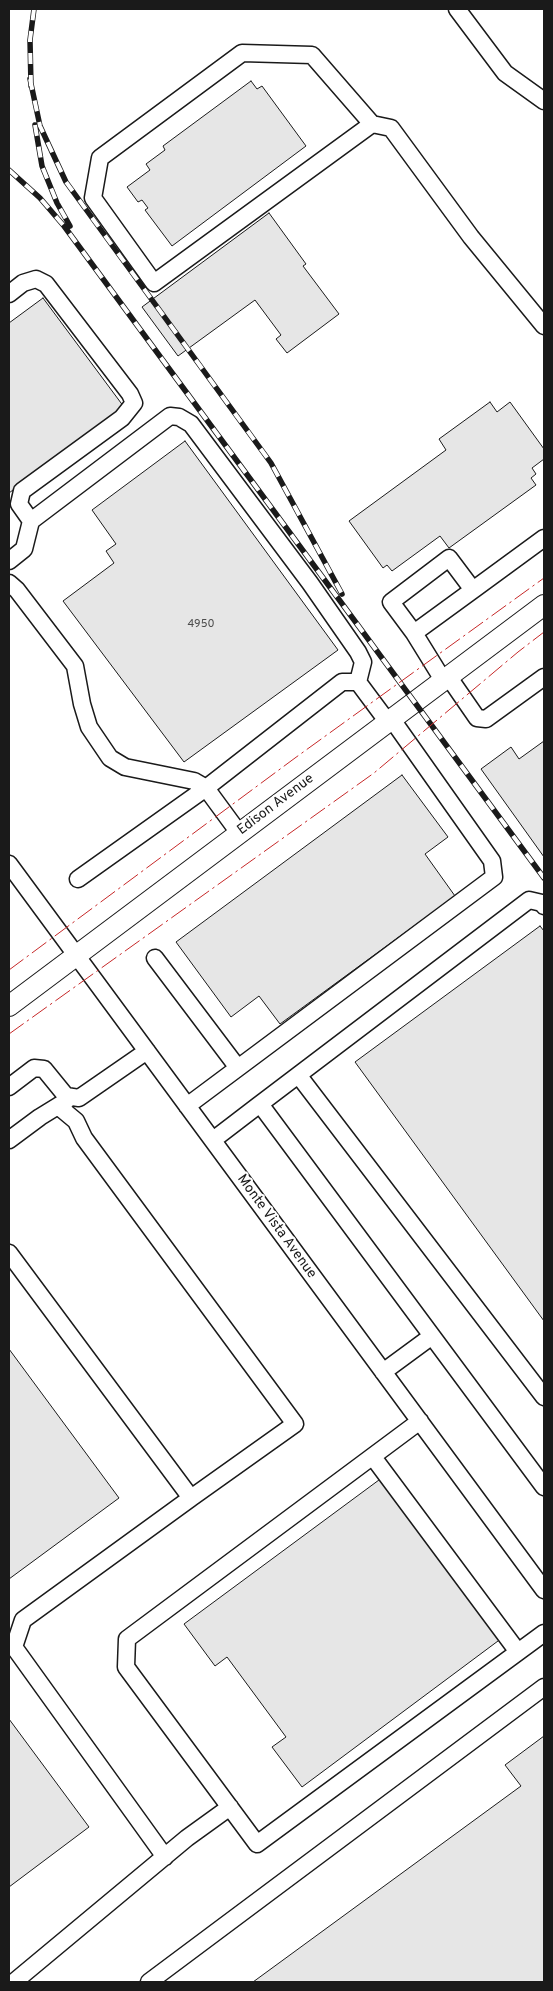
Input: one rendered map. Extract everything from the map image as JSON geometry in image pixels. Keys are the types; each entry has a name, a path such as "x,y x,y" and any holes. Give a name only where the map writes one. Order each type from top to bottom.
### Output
{"main road":[{"name":"Edison Avenue","path":"9,1006 389,719 544,605"}],"street":[{"path":"457,9 505,73 544,101"},
{"path":"372,124 154,283 93,198 100,158 242,52 312,55 372,124 391,128 471,237 544,326"},
{"path":"9,294 22,283 36,279 46,284 130,394 134,403 122,418 22,492 19,504 31,521"},
{"path":"9,561 24,549 31,521 170,416 178,417 190,424 310,583 358,652 362,662 358,682"},
{"path":"414,633 544,538"},
{"path":"473,590 449,558 390,602 445,678 477,718 486,719 544,677"},
{"path":"9,583 18,590 75,666 82,704 89,727 110,758 125,767 194,781 206,788 239,833"},
{"path":"78,879 206,788 342,682 358,682"},
{"path":"187,1106 494,877 492,861 389,719 358,682"},
{"name":"Monte Vista Avenue","path":"9,864 544,1588"},
{"path":"212,1140 529,900 542,902 544,906"},
{"path":"155,958 238,1068"},
{"path":"9,1140 65,1102 87,1094 147,1051"},
{"path":"9,1087 34,1068 44,1069 66,1096 65,1102 84,1138 295,1424 23,1620 14,1647 165,1857"},
{"path":"298,1076 544,1397"},
{"path":"260,1104 544,1487"},
{"path":"9,1253 191,1498"},
{"path":"383,1372 432,1336"},
{"path":"420,1421 127,1639 126,1667 257,1844 544,1633"},
{"path":"373,1456 518,1652"},
{"path":"149,1982 544,1687"},
{"path":"14,1982 165,1857 230,1807"}],"building":[{"path":"251,81 257,89 262,86 306,146 172,246 145,210 148,208 142,200 138,202 127,187 150,170 146,164 165,150 163,146"},
{"path":"269,213 306,264 303,266 339,314 287,353 276,339 281,335 255,300 178,356 142,307"},
{"path":"43,298 124,407 9,493 9,323"},
{"path":"490,402 497,412 510,402 544,449 544,459 532,468 536,474 531,478 536,485 449,548 440,536 392,571 387,565 383,568 349,521 446,450 439,439"},
{"path":"185,441 338,650 184,762 63,601 114,563 106,551 116,544 92,510"},
{"path":"544,741 544,857 481,769 511,747 519,759"},
{"path":"402,775 448,837 425,854 455,896 280,1024 259,996 231,1017 176,942"},
{"path":"540,926 544,931 544,1321 355,1062"},
{"path":"9,1349 119,1498 9,1579"},
{"path":"383,1477 502,1638 302,1787 272,1747 286,1737 227,1657 215,1666 184,1624"},
{"path":"9,1719 89,1827 9,1887"},
{"path":"544,1736 544,1982 253,1982 521,1786 505,1765"}],"railway":[{"path":"31,86 30,40 34,9"},
{"path":"30,79 40,126 66,182 271,463 342,594"},
{"path":"35,125 42,166 57,203 70,226"},
{"path":"9,170 40,198 64,226 544,878"}],"power":[{"path":"9,970 295,758 544,578"},
{"path":"9,1034 374,773 544,632"}]}
